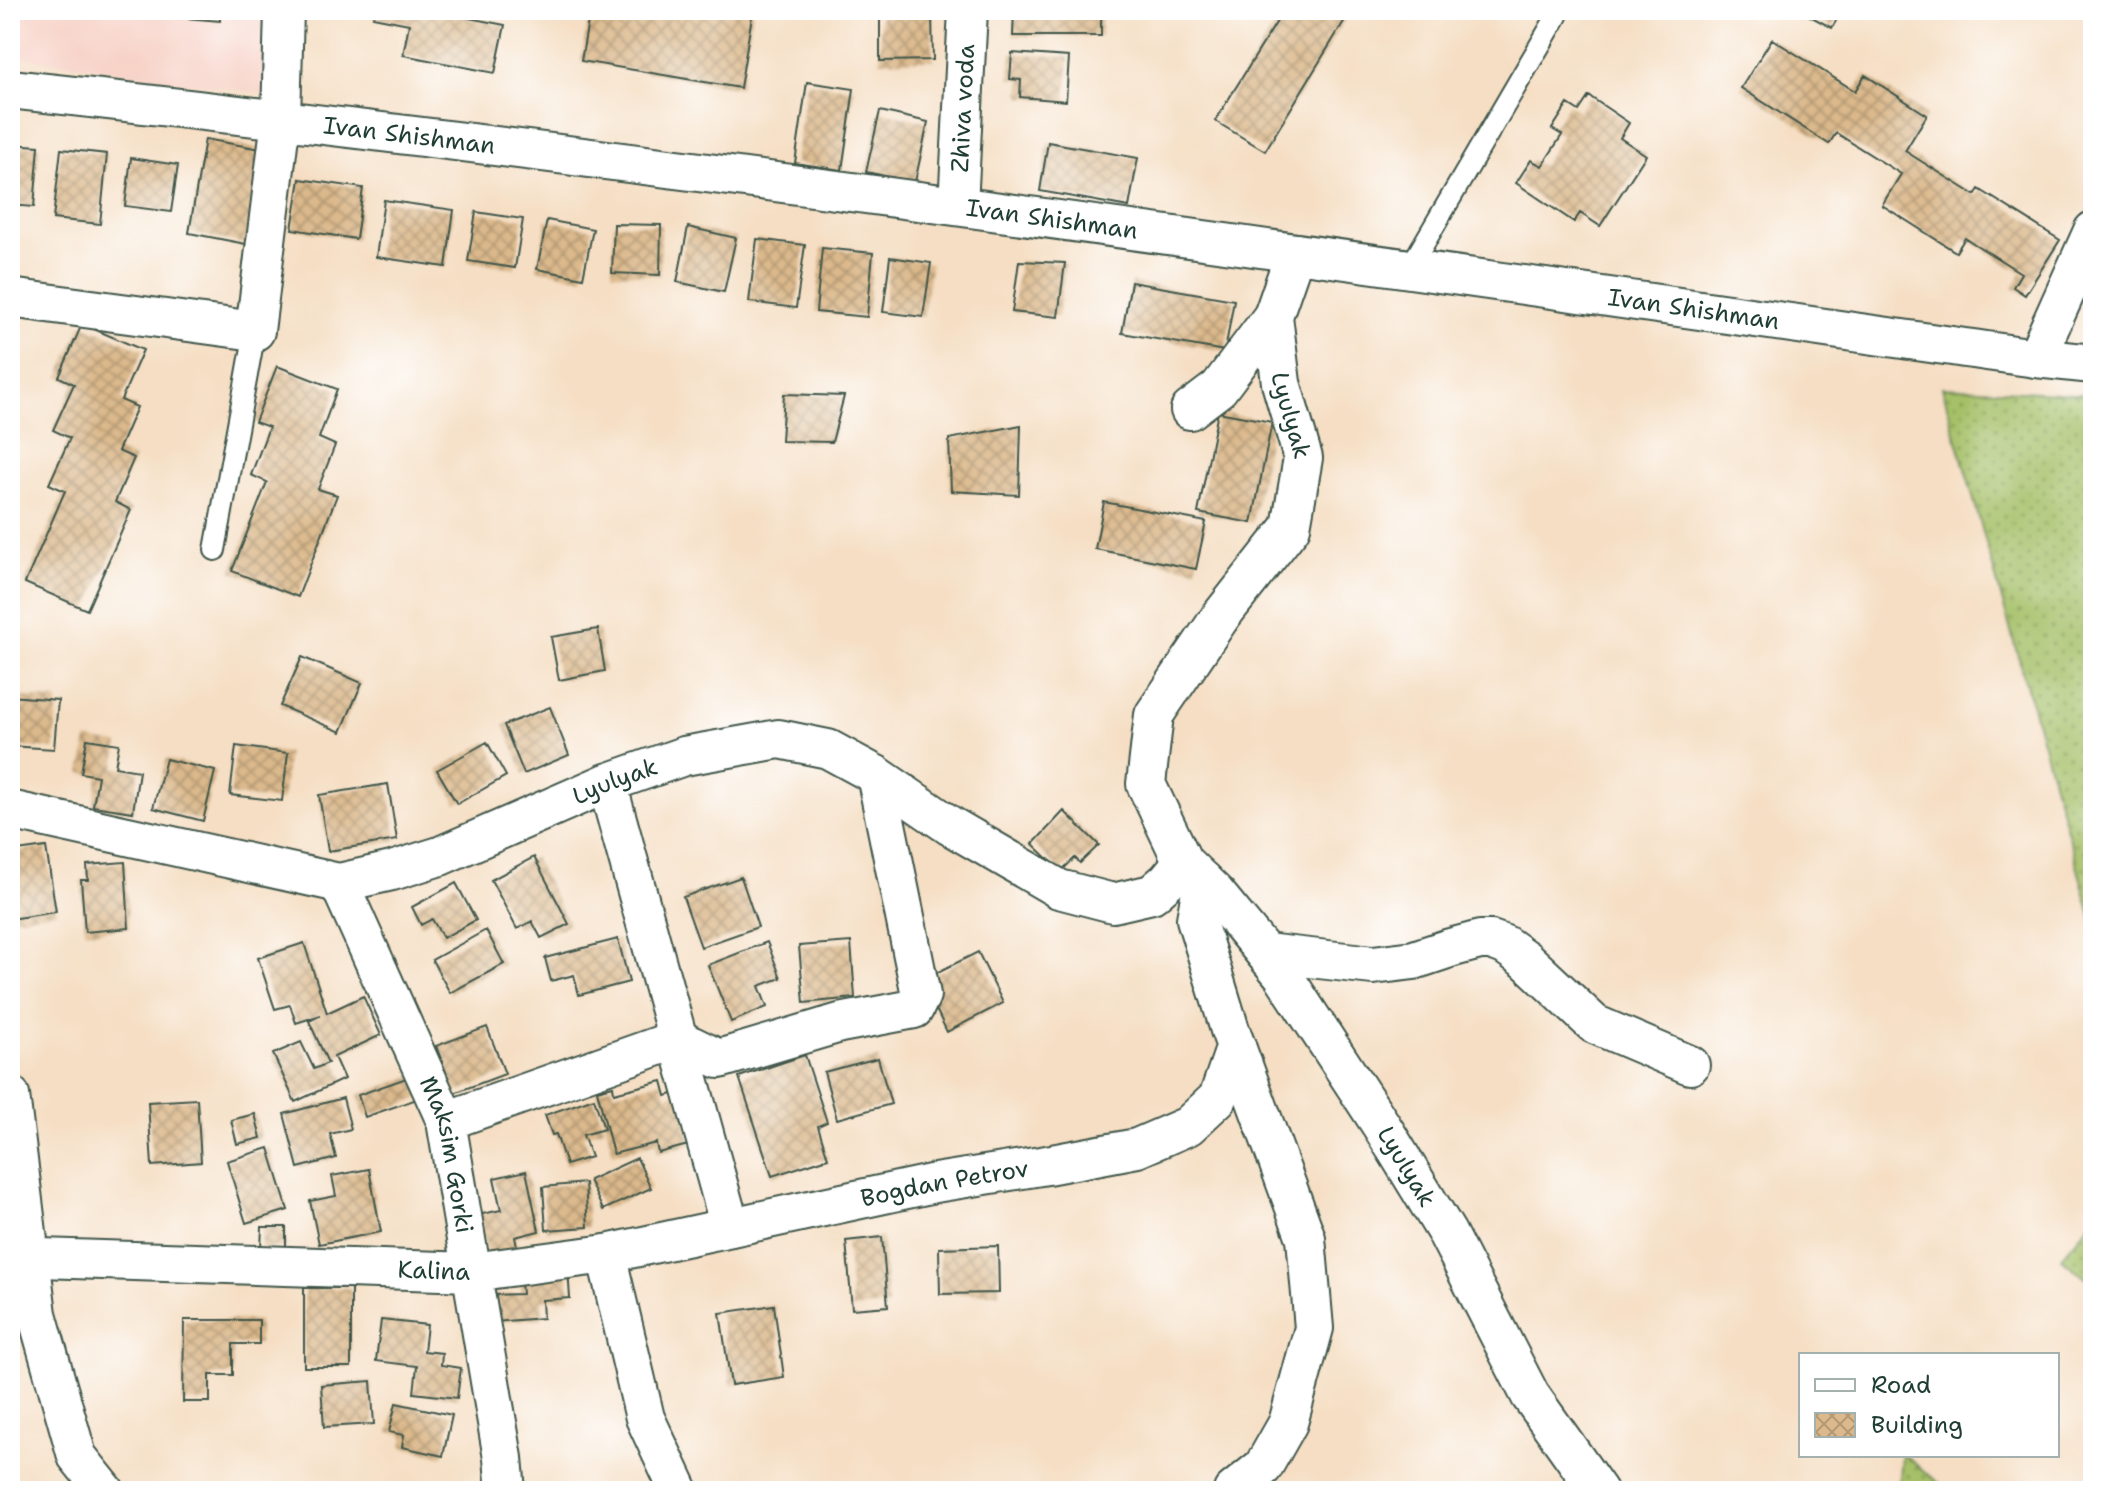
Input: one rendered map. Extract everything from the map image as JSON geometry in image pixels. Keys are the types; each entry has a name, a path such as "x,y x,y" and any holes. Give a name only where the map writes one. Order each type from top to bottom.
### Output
{"street":[{"path":"10,298 255,331 281,119 284,10"},
{"name":"Zhiva voda","path":"958,206 968,10"},
{"name":"Ivan Shishman","path":"10,89 281,119 958,206 2093,364"},
{"path":"2036,358 2093,231"},
{"name":"Lyulyak","path":"1295,253 1273,316 1281,383 1303,458 1291,527 1221,616 1154,715 1146,784 1193,872 1216,894 1283,975 1381,1125 1447,1233 1530,1395 1598,1491"},
{"path":"1190,410 1219,388 1273,316"},
{"name":"Lyulyak","path":"10,810 339,883 440,856 607,783 684,756 779,739 828,749 876,775 949,825 1059,889 1113,903 1152,894 1168,880 1193,872"},
{"path":"446,1121 678,1039 719,1059 840,1023 914,1009 921,995 876,775"},
{"path":"607,783 730,1227"},
{"path":"1193,872 1196,919 1236,1046 1306,1238 1314,1328 1288,1423 1263,1467 1233,1491"},
{"name":"Maksim Gorki","path":"339,883 446,1121 506,1491"},
{"path":"1265,953 1373,965 1414,960 1480,940 1491,940 1505,945 1526,960 1594,1024 1690,1065"},
{"name":"Bogdan Petrov","path":"606,1254 935,1183 1137,1148 1188,1126 1218,1098 1236,1046"},
{"path":"10,1095 19,1257 77,1456 105,1491"},
{"path":"606,1254 645,1418 679,1491"},
{"name":"Kalina","path":"19,1257 472,1272 606,1254"}],"lane":[{"path":"1409,269 1557,16 1556,10"},
{"path":"215,550 255,331"}],"shaded area":[{"path":"10,10 283,10 264,94 10,55"}],"green space":[{"path":"1942,387 2093,395 2093,922"},
{"path":"2093,1220 2093,1284 2061,1258"},
{"path":"1902,1457 1906,1457 1949,1491 1899,1491"}],"building":[{"path":"220,10 220,21 117,12"},
{"path":"268,10 268,14 243,12"},
{"path":"375,10 428,10 505,25 495,73 403,55 409,24 373,17"},
{"path":"590,10 753,10 740,88 581,61"},
{"path":"1014,10 1101,10 1101,36 1013,36"},
{"path":"1284,10 1351,10 1265,151 1215,121"},
{"path":"1799,10 1842,10 1832,28"},
{"path":"880,15 932,15 933,60 880,61"},
{"path":"1772,39 1855,91 1865,75 1927,115 1905,151 1975,195 1979,189 2060,240 2025,295 2013,287 2021,273 1965,238 1956,252 1882,205 1901,174 1836,133 1829,144 1741,88"},
{"path":"1012,53 1069,57 1066,101 1020,97 1021,80 1010,79"},
{"path":"807,82 854,89 842,170 795,163"},
{"path":"1589,96 1629,123 1620,138 1646,155 1600,226 1580,213 1574,222 1516,183 1531,160 1542,166 1562,135 1552,129 1568,104 1579,111"},
{"path":"880,111 928,122 915,182 866,172"},
{"path":"205,139 272,151 258,179 246,244 189,233"},
{"path":"1048,142 1138,158 1129,207 1040,191"},
{"path":"10,144 39,146 34,207 10,205"},
{"path":"61,149 107,154 100,224 53,219"},
{"path":"131,158 178,165 171,212 125,206"},
{"path":"300,179 363,188 356,239 292,229"},
{"path":"384,200 454,210 446,267 376,257"},
{"path":"476,212 523,219 515,268 468,261"},
{"path":"547,220 593,229 583,278 537,269"},
{"path":"614,224 661,225 660,275 612,273"},
{"path":"688,227 736,238 724,292 677,282"},
{"path":"757,239 805,245 796,308 749,302"},
{"path":"822,248 873,253 867,317 816,312"},
{"path":"890,257 931,263 923,317 883,312"},
{"path":"1019,261 1065,263 1058,317 1012,312"},
{"path":"1131,282 1234,300 1225,351 1122,333"},
{"path":"82,324 143,350 121,400 137,407 118,451 134,458 115,502 131,510 87,610 25,583 65,491 49,484 70,438 53,430 74,384 59,377"},
{"path":"277,366 337,389 319,438 335,445 318,489 337,495 298,597 232,571 267,482 251,475 269,427 255,422"},
{"path":"784,394 844,396 832,442 781,441"},
{"path":"1218,412 1272,422 1252,523 1198,513"},
{"path":"1021,425 1019,495 951,491 949,439"},
{"path":"1104,502 1206,522 1196,569 1095,549"},
{"path":"598,629 605,671 559,680 551,637"},
{"path":"302,657 362,683 341,732 280,706"},
{"path":"10,696 58,700 54,749 10,746"},
{"path":"550,707 569,755 524,774 504,725"},
{"path":"87,739 119,744 115,767 139,771 133,812 93,806 98,776 81,773"},
{"path":"487,742 506,776 457,804 437,770"},
{"path":"236,746 288,753 282,801 230,795"},
{"path":"166,759 215,771 203,821 153,808"},
{"path":"388,784 397,840 328,851 319,795"},
{"path":"1064,811 1099,845 1080,863 1075,858 1061,871 1033,844"},
{"path":"46,847 56,912 10,919 10,852"},
{"path":"534,857 569,924 541,938 532,921 517,929 491,880"},
{"path":"125,862 129,928 85,932 81,880 88,880 87,865"},
{"path":"741,877 758,927 701,947 683,897"},
{"path":"456,883 476,920 443,938 432,919 421,925 412,907"},
{"path":"486,930 504,964 450,993 432,960"},
{"path":"618,939 629,982 579,995 574,975 551,981 545,958"},
{"path":"767,942 781,978 759,986 767,1007 731,1022 708,965"},
{"path":"851,942 855,998 804,1003 799,946"},
{"path":"304,943 327,1013 363,996 381,1035 334,1057 344,1079 295,1102 273,1054 301,1042 314,1069 328,1063 309,1021 321,1015 296,1023 290,1005 275,1009 258,958"},
{"path":"978,952 1003,1003 947,1032 922,980"},
{"path":"487,1027 505,1074 454,1093 436,1046"},
{"path":"805,1055 827,1122 818,1126 828,1158 772,1176 739,1077"},
{"path":"878,1058 891,1104 837,1119 824,1072"},
{"path":"415,1075 423,1097 365,1117 358,1095"},
{"path":"662,1081 666,1096 679,1092 692,1144 658,1153 656,1143 613,1154 597,1090 613,1086 614,1093"},
{"path":"343,1098 351,1129 330,1134 336,1158 298,1168 284,1114"},
{"path":"594,1098 604,1129 583,1135 591,1157 566,1165 556,1134 552,1135 545,1115"},
{"path":"197,1099 201,1162 152,1166 148,1102"},
{"path":"255,1114 261,1138 237,1144 231,1120"},
{"path":"269,1148 288,1210 246,1223 227,1161"},
{"path":"637,1158 651,1188 603,1210 589,1180"},
{"path":"369,1169 381,1232 319,1244 310,1201 336,1196 332,1176"},
{"path":"526,1171 539,1231 515,1237 518,1252 488,1259 478,1215 501,1210 494,1178"},
{"path":"585,1183 588,1227 546,1230 543,1187"},
{"path":"262,1227 286,1227 286,1248 261,1248"},
{"path":"882,1237 888,1306 852,1309 846,1241"},
{"path":"998,1246 999,1293 940,1294 939,1248"},
{"path":"568,1269 570,1298 542,1300 543,1318 494,1322 492,1295 522,1294 520,1272"},
{"path":"304,1288 351,1288 351,1367 304,1367"},
{"path":"774,1305 784,1377 731,1385 720,1313"},
{"path":"184,1320 259,1320 259,1344 233,1344 233,1375 210,1375 210,1402 183,1402"},
{"path":"381,1320 427,1325 424,1351 442,1353 441,1365 461,1368 457,1398 414,1393 417,1366 376,1361"},
{"path":"371,1381 374,1424 324,1427 321,1385"},
{"path":"396,1403 452,1415 443,1456 402,1447 404,1435 389,1432"}]}
